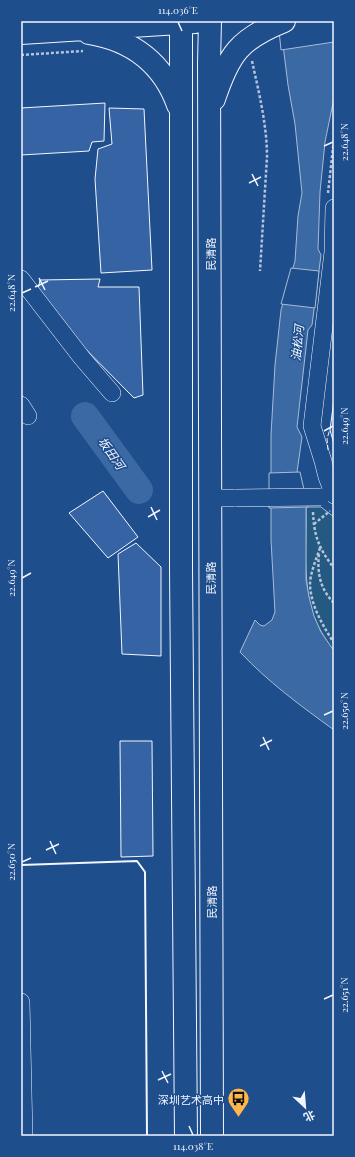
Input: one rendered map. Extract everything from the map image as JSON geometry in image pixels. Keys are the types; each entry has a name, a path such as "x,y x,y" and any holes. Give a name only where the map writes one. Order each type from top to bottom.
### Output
{"main road":[{"path":"21,33 214,21"},
{"name":"民清路","path":"212,1136 209,113 214,21"},
{"path":"182,22 181,569 186,1136"},
{"path":"209,113 222,74 237,50 250,38 277,24"},
{"path":"66,29 111,38 143,55 161,72 169,83 181,116"}],"lane":[{"path":"210,498 331,498 323,461 312,426 333,252 334,208"},
{"path":"21,279 82,358 112,393"},
{"path":"21,1002 24,1136"}],"path":[{"path":"21,55 88,50"},
{"path":"250,56 256,75 266,125 267,139 260,271"},
{"path":"331,498 314,525 316,538 320,548 334,568"},
{"path":"320,548 318,567 319,577 328,598 334,603"},
{"path":"320,548 312,572 310,584 316,611 334,643"}],"shaded area":[{"path":"306,507 321,507 334,517 334,652 318,626 310,604 306,577"}],"water":[{"name":"油松河","path":"280,21 334,36 334,98 325,142 320,192 318,249 321,255 312,325 308,330 297,427 302,437 297,472 306,507 306,580 309,597 314,616 321,632 334,651 334,730 273,684 240,652 255,620 260,625 264,626 272,620 275,612 271,540 271,435 275,365 281,310 295,261 298,216 302,193 295,124 288,85"}],"pier":[{"path":"278,21 334,21 334,42 281,50"},
{"path":"291,268 319,271 315,308 281,304"},
{"path":"300,472 308,507 269,508 269,473"}],"building":[{"path":"105,103 104,141 92,142 89,151 21,155 21,108"},
{"path":"109,108 144,109 152,270 101,273 95,179 98,149 112,144"},
{"path":"100,279 98,287 139,287 143,395 134,398 36,299 40,280"},
{"path":"334,399 334,444 330,430"},
{"path":"103,491 138,537 108,558 69,513"},
{"path":"136,543 161,567 161,656 122,654 118,554"},
{"path":"120,741 152,741 153,856 121,857"}],"waterway":[{"name":"坂田河","path":"85,416 139,490"}],"fence":[{"path":"328,450 327,439 330,429"}],"wall":[{"path":"21,865 137,861 145,872 147,1136"}],"place":[{"name":"深圳艺术高中","path":"239,1118"}]}
